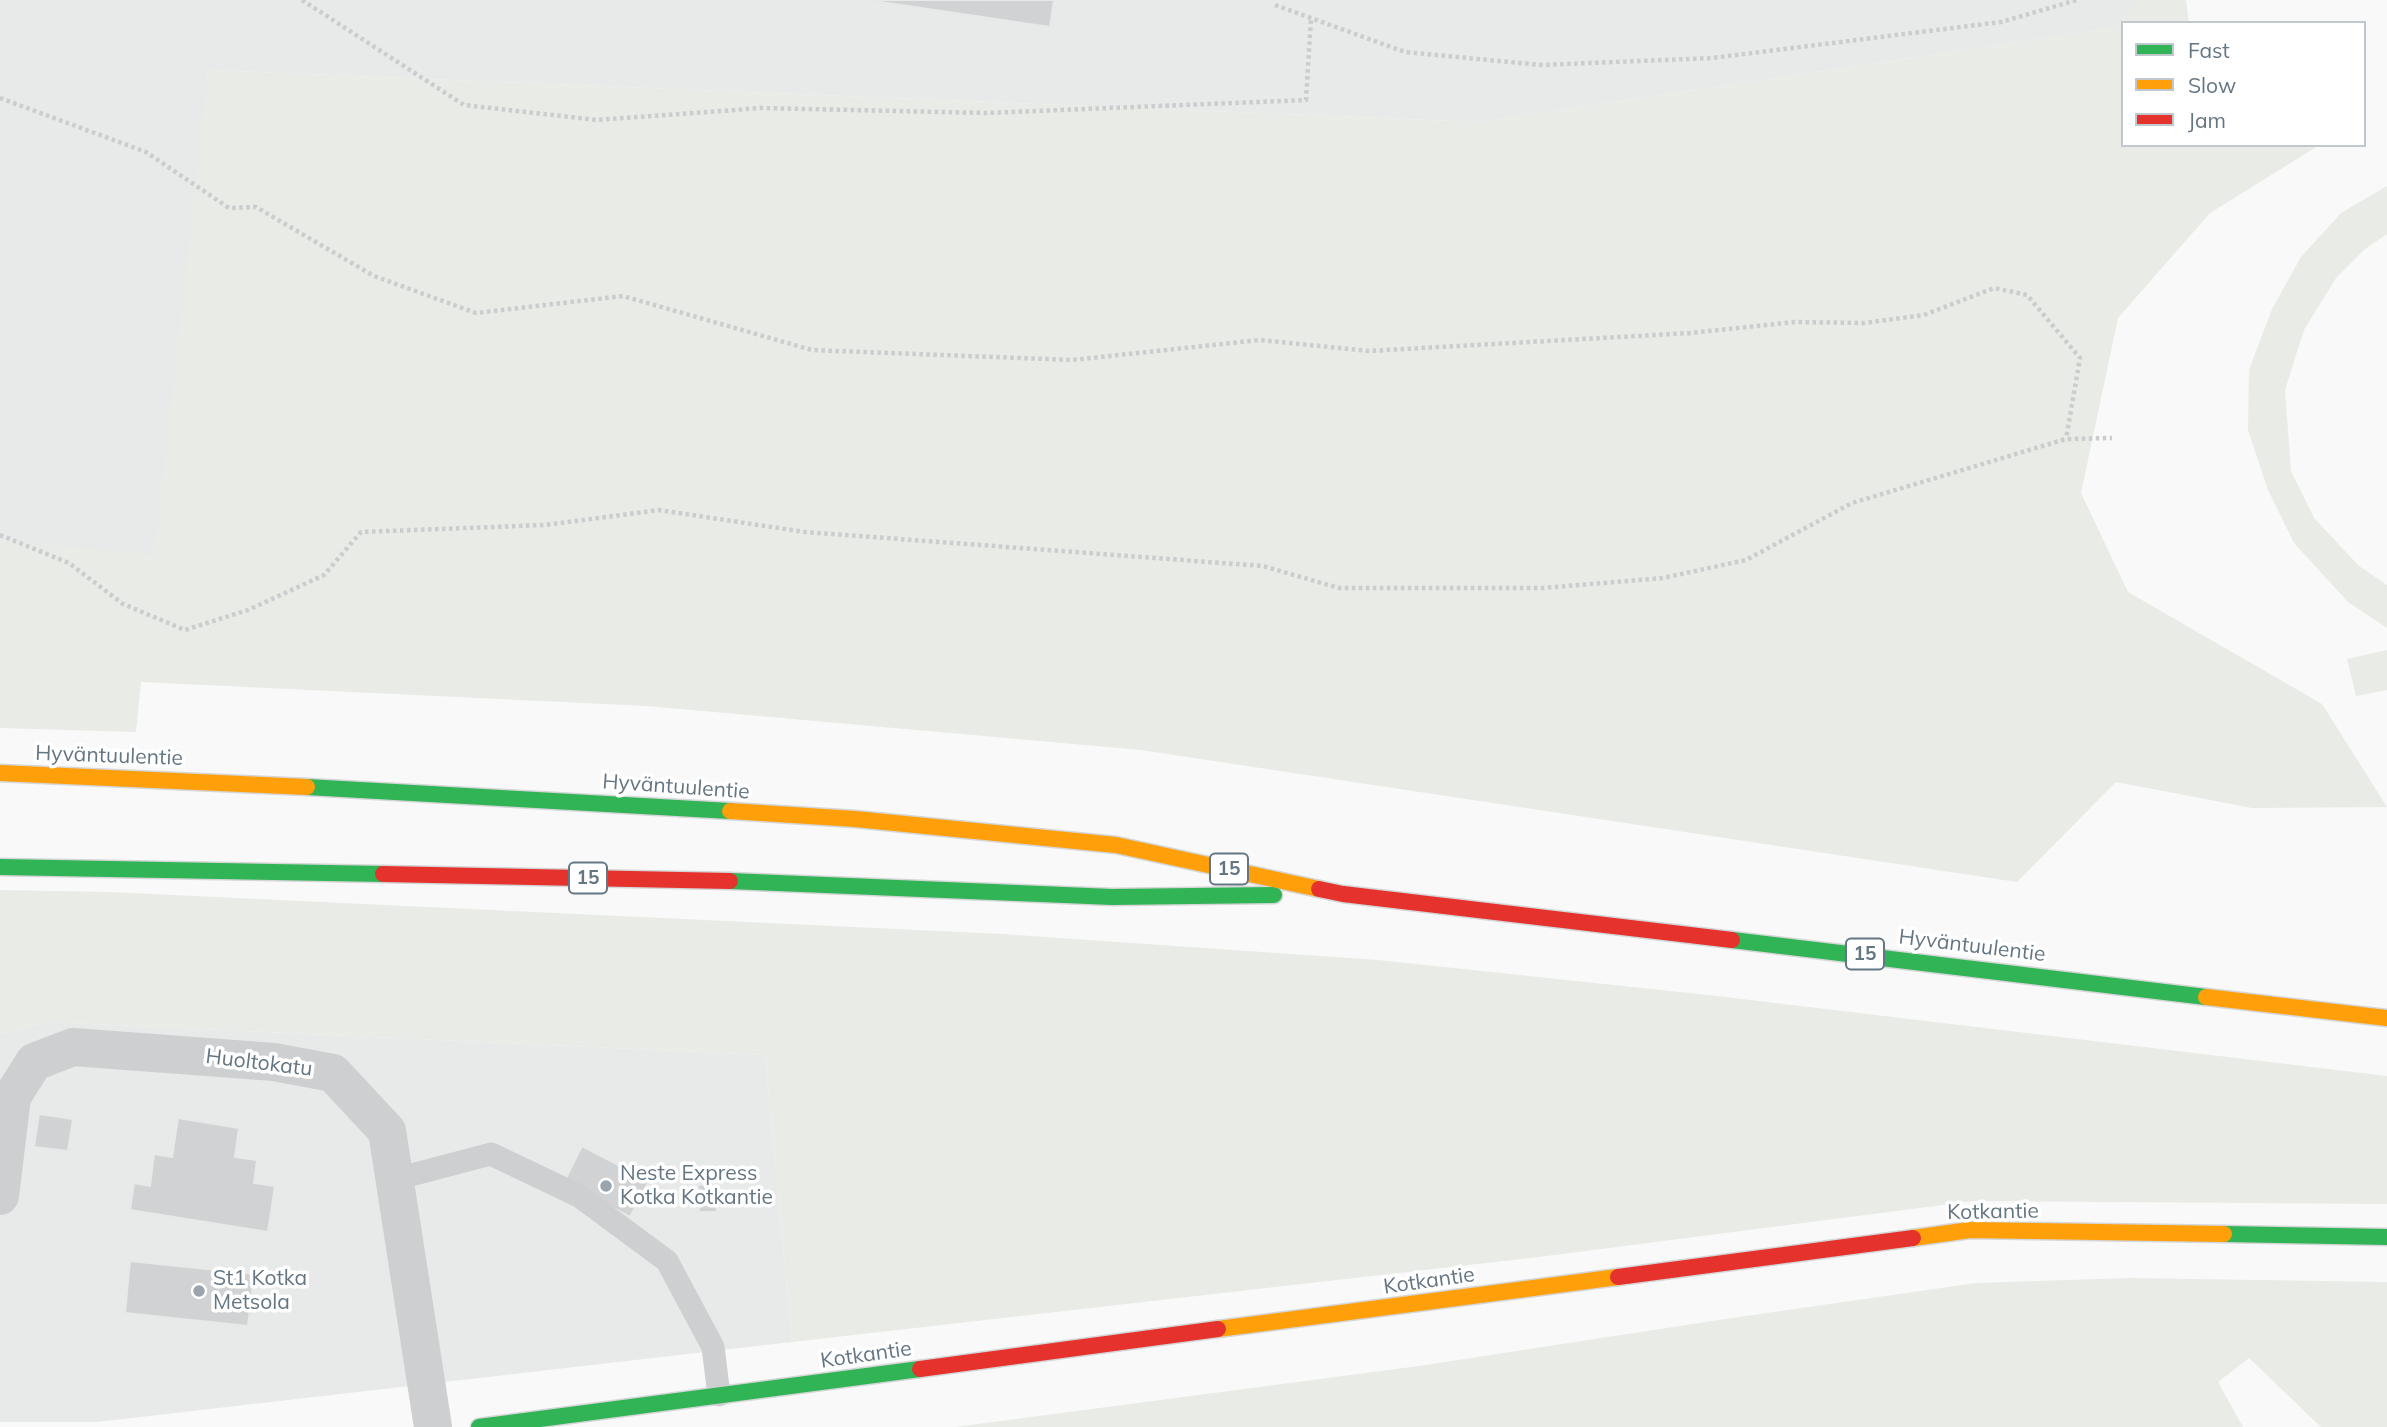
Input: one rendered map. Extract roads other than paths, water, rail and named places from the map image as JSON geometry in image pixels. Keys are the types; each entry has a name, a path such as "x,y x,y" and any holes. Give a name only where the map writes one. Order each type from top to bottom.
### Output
{"main road":[{"name":"Hyväntuulentie","path":"8,769 855,819 1116,845 1343,894 2387,1018"},
{"name":"Hyväntuulentie","path":"0,867 756,881 1112,897 1343,894"},
{"name":"Kotkantie","path":"479,1427 1970,1230 2387,1237"}],"street":[{"name":"Huoltokatu","path":"0,1196 12,1097 34,1062 73,1047 274,1062 332,1073 387,1131 433,1427"}],"lane":[{"path":"396,1179 491,1154 579,1196 667,1261 713,1348 719,1395"}],"place":[{"name":"Neste Express Kotka Kotkantie","path":"606,1186"},
{"name":"St1 Kotka Metsola","path":"199,1291"}]}
